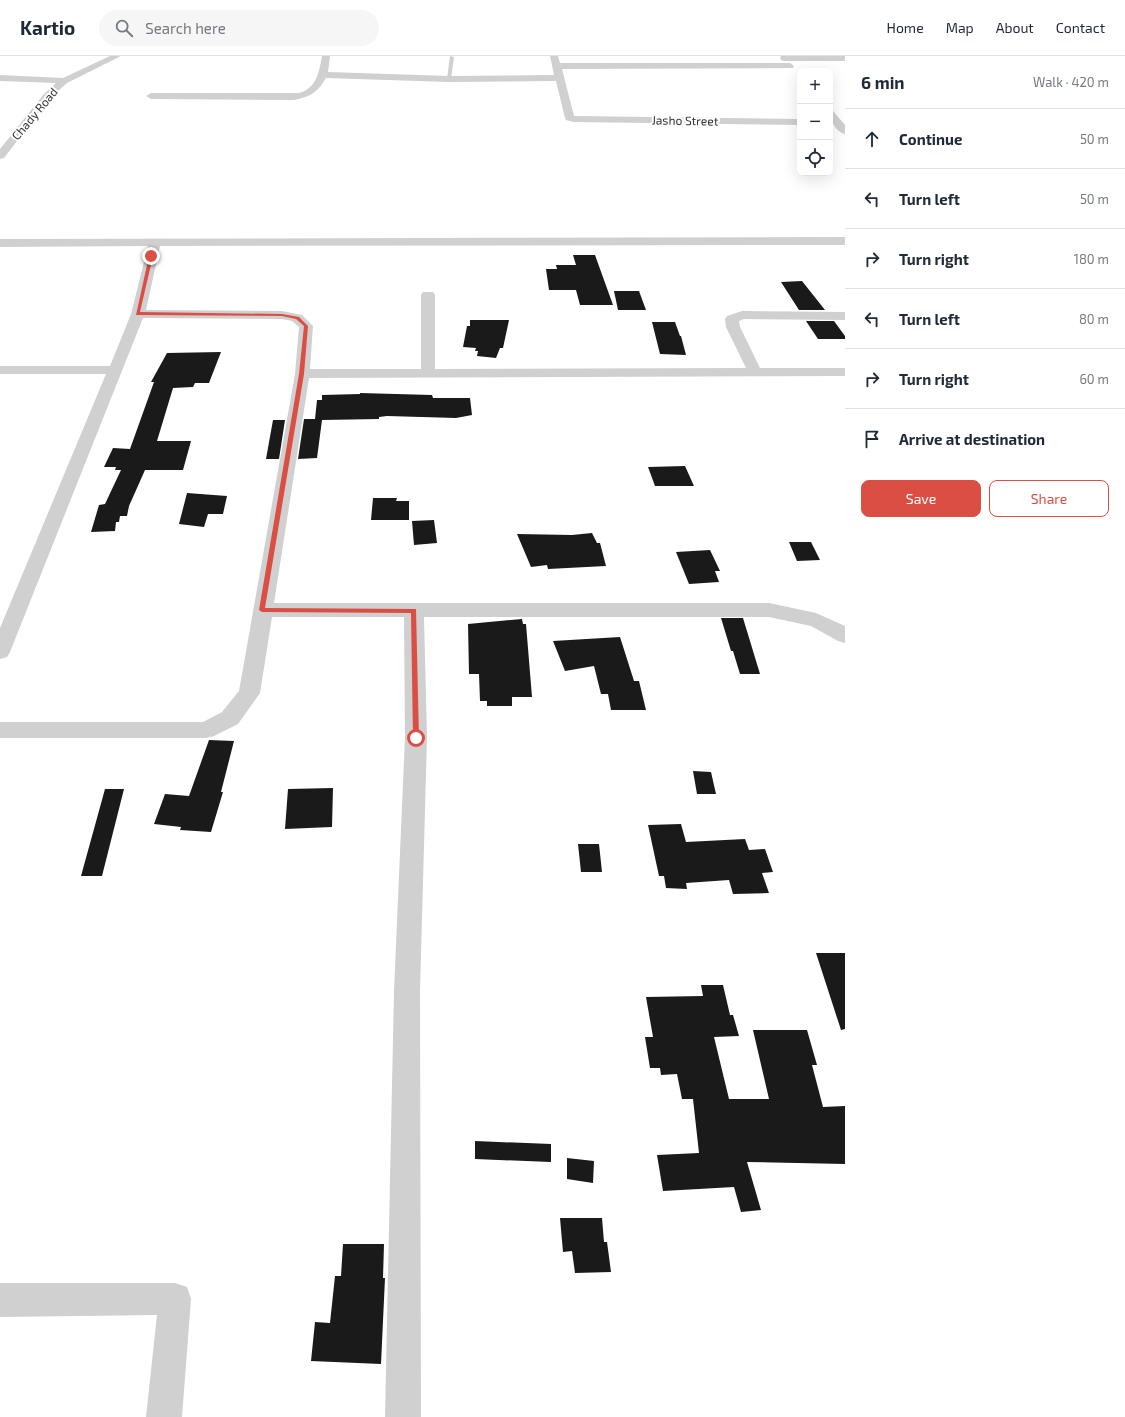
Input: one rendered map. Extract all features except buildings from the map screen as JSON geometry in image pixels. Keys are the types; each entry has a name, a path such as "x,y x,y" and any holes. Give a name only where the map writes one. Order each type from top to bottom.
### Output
{"street":[{"name":"Chady Road","path":"0,156 47,96 64,81 117,56"},
{"path":"151,96 294,97 309,93 316,89 323,75 326,56"},
{"path":"323,75 449,79 560,78 554,56"},
{"path":"670,56 674,65"},
{"path":"557,66 674,65 792,69 784,57"},
{"path":"784,57 845,58"},
{"path":"0,78 64,81"},
{"name":"Jasho Street","path":"560,78 570,118 797,122"},
{"path":"835,118 845,131"},
{"path":"0,243 845,241"},
{"path":"0,652 138,314 155,242"},
{"path":"428,295 428,373"},
{"path":"0,730 206,730 230,718 248,693 302,374 306,326 297,318 282,315 138,314"},
{"path":"755,372 733,327 732,320 742,315 845,316"},
{"path":"0,370 116,370"},
{"path":"302,374 845,372"},
{"path":"262,610 769,610 804,616 833,627 845,636"},
{"path":"404,1417 407,991 416,738 414,611"},
{"path":"0,1300 175,1299 164,1417"}],"lane":[{"path":"449,79 452,57"}],"route":[{"path":"151,256 138,314 282,315 297,318 306,326 302,374 262,610 414,611 416,738"}]}
